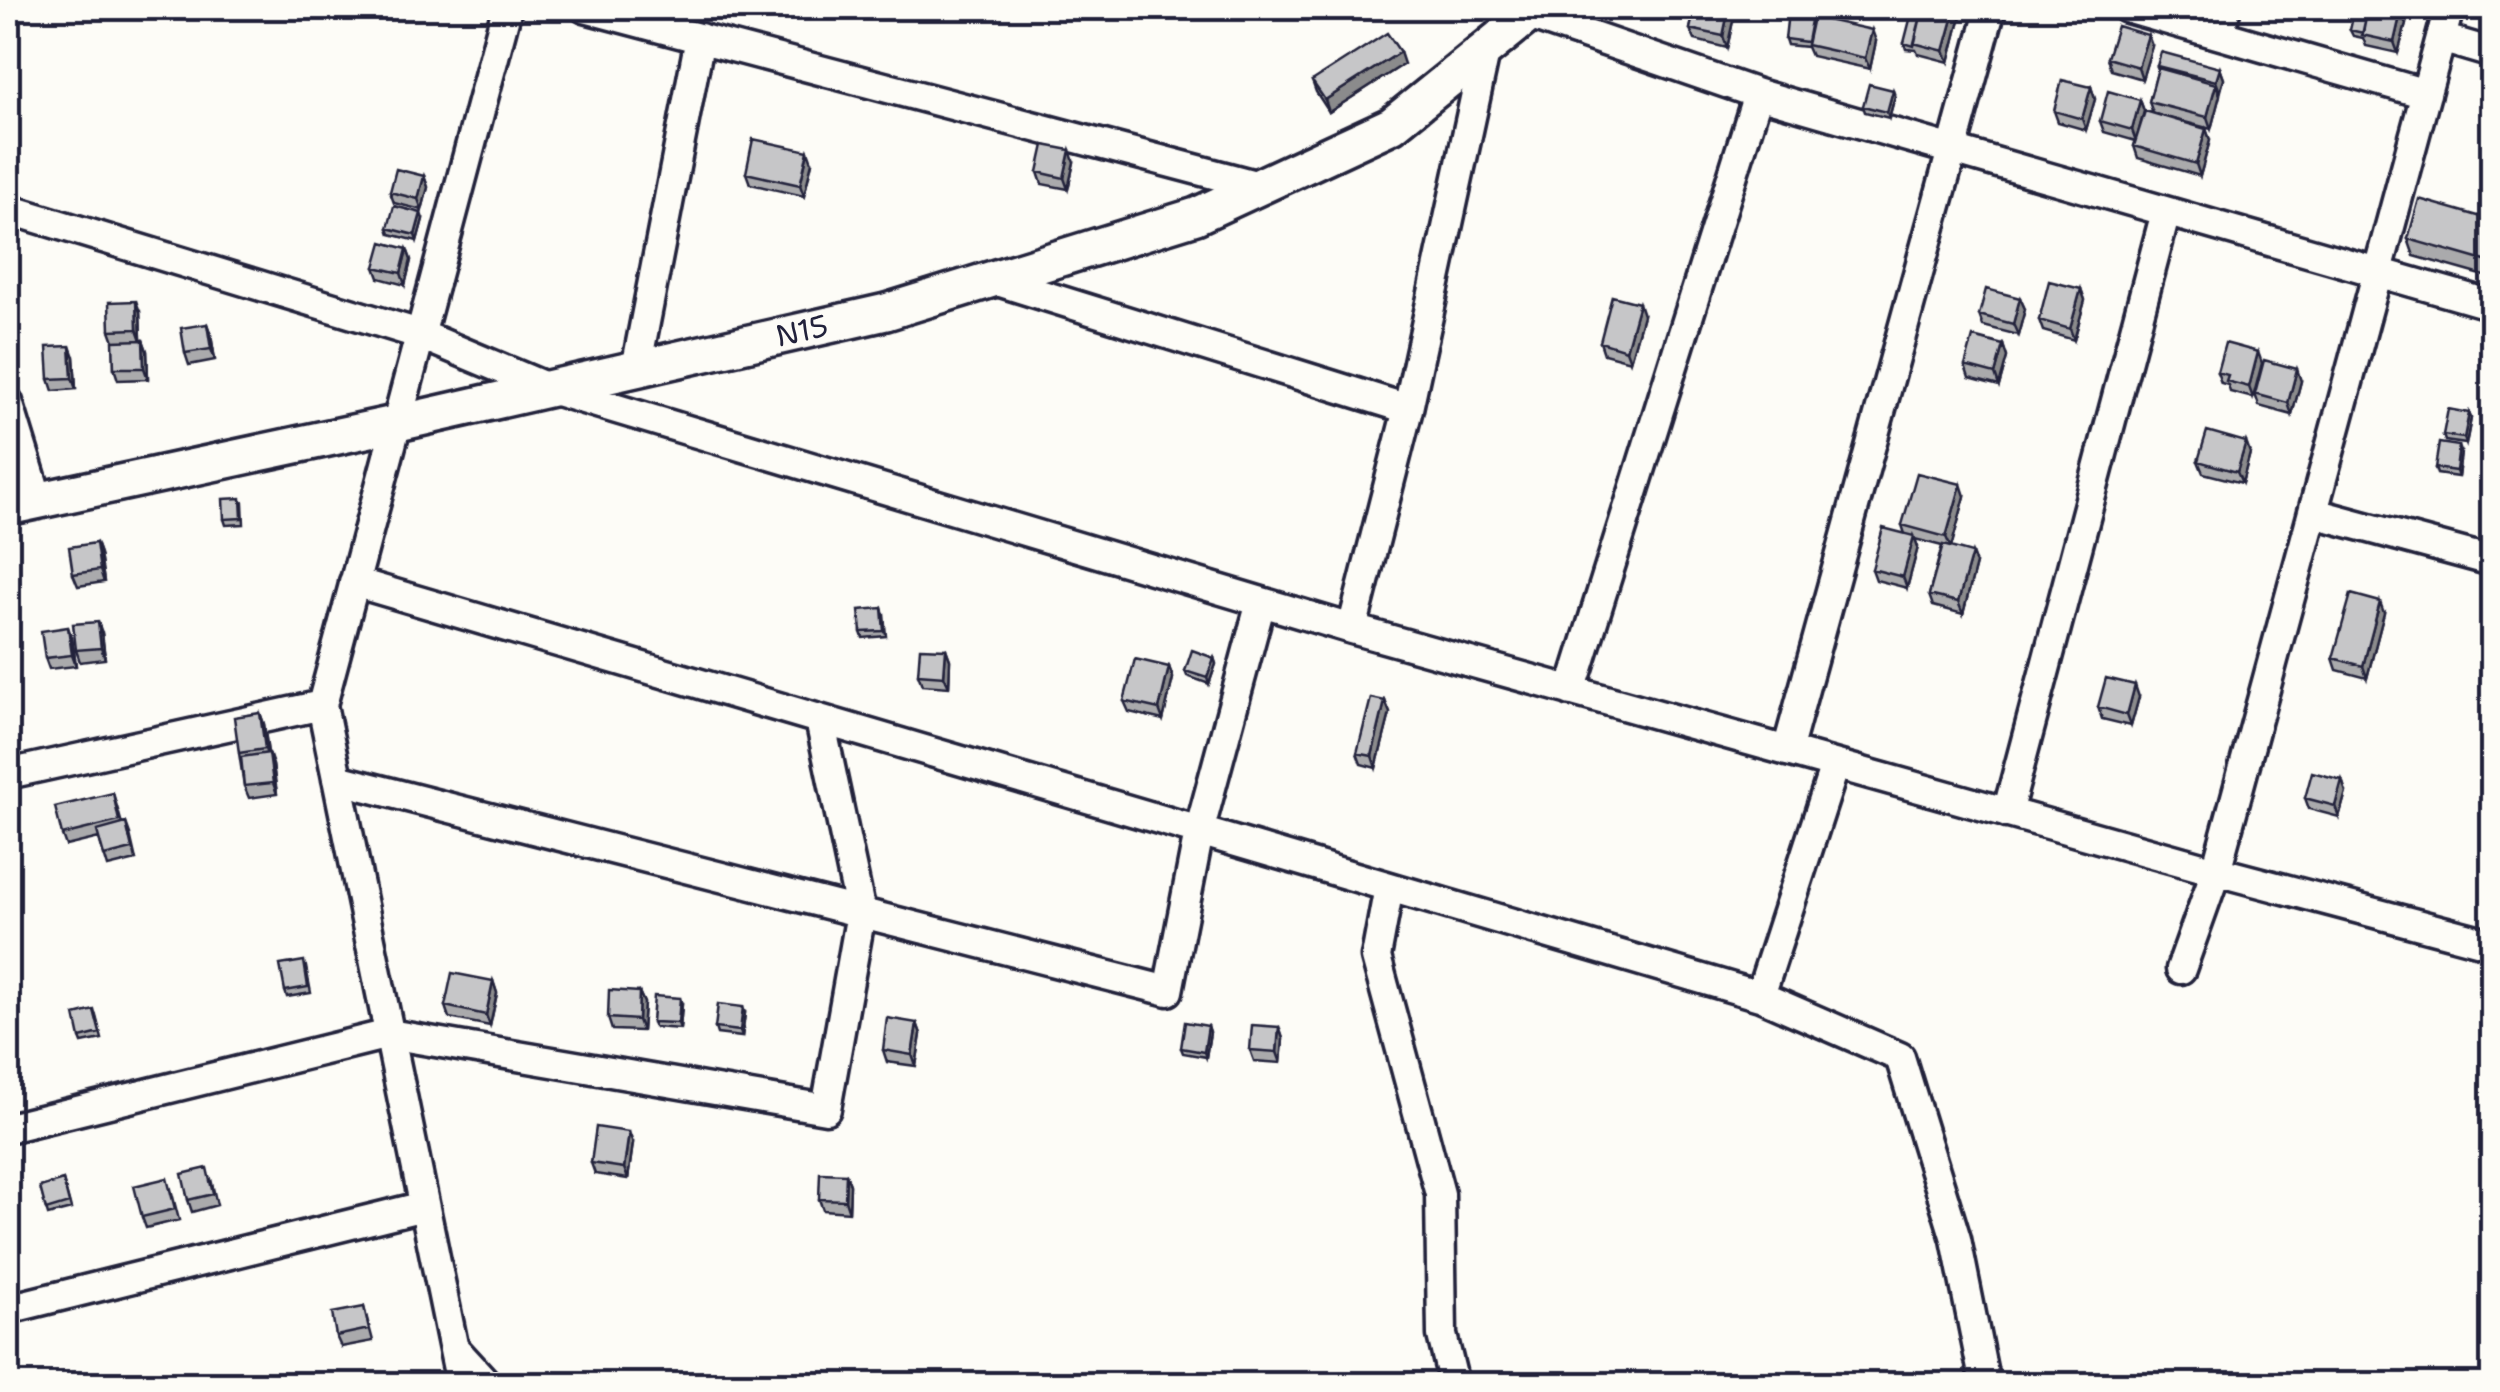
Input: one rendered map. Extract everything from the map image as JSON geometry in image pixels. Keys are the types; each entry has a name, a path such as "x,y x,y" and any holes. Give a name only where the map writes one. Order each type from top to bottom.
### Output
{"main road":[{"name":"N15","path":"23,503 394,424 886,312 1196,216 1392,125 1484,52 1526,9"}],"street":[{"path":"461,1384 322,705 507,8"},
{"path":"585,8 1259,186"},
{"path":"1787,751 1991,8"},
{"path":"2127,8 2223,21 2426,94"},
{"path":"2181,969 2216,872 2380,274 2448,8"},
{"path":"1526,9 1758,94 2492,306"},
{"path":"636,370 700,38"},
{"path":"2440,38 2492,53"},
{"path":"1352,629 1408,408 1484,52"},
{"path":"1571,691 1758,94"},
{"path":"8,209 419,334 550,388 1352,629 2216,872 2492,944"},
{"path":"2007,813 2166,212"},
{"path":"991,280 1408,408"},
{"path":"8,402 23,503"},
{"path":"2314,513 2492,561"},
{"path":"354,582 1760,996 1900,1056 1956,1239 1985,1384"},
{"path":"337,779 1168,990 1200,832 1261,602"},
{"path":"8,774 322,705"},
{"path":"8,1128 389,1034 826,1108 861,913 820,720"},
{"path":"1760,996 1835,765"},
{"path":"1389,887 1376,957 1440,1194 1442,1335 1454,1384"},
{"path":"8,1309 424,1206"},
{"path":"453,1347 487,1384"}],"building":[{"path":"1695,8 1729,8 1723,36 1690,29"},
{"path":"1913,8 1923,8 1914,46 1904,43"},
{"path":"1923,8 1956,8 1944,51 1914,43"},
{"path":"2355,8 2368,8 2363,33 2350,30"},
{"path":"2368,8 2401,12 2394,42 2362,35"},
{"path":"1788,12 1812,15 1807,42 1785,39"},
{"path":"1813,17 1872,30 1865,58 1807,45"},
{"path":"2117,26 2148,35 2138,67 2107,58"},
{"path":"1387,33 1400,52 1325,100 1312,81"},
{"path":"2161,52 2220,68 2216,81 2157,66"},
{"path":"2158,68 2216,84 2207,117 2149,102"},
{"path":"2062,80 2091,87 2082,119 2054,111"},
{"path":"1869,84 1893,90 1887,112 1863,106"},
{"path":"2108,91 2140,100 2132,130 2100,121"},
{"path":"2145,111 2206,129 2196,164 2134,146"},
{"path":"753,139 808,151 800,185 746,173"},
{"path":"1044,145 1070,150 1064,178 1038,172"},
{"path":"396,169 424,176 418,199 390,192"},
{"path":"2419,199 2492,220 2492,263 2408,239"},
{"path":"394,206 421,213 415,235 388,228"},
{"path":"382,242 407,249 401,273 375,267"},
{"path":"2049,281 2081,289 2070,329 2039,320"},
{"path":"1986,289 2020,298 2013,324 1979,315"},
{"path":"1612,296 1639,303 1626,350 1600,342"},
{"path":"136,301 137,329 110,330 109,302"},
{"path":"207,324 211,349 185,353 181,328"},
{"path":"1973,337 2003,345 1995,374 1965,366"},
{"path":"143,340 144,368 114,368 113,341"},
{"path":"2225,343 2258,352 2249,387 2226,381 2228,375 2217,372"},
{"path":"70,346 72,378 49,379 47,347"},
{"path":"2264,360 2297,369 2288,403 2255,394"},
{"path":"2448,409 2469,413 2464,438 2443,435"},
{"path":"2207,431 2246,442 2237,472 2198,461"},
{"path":"2439,443 2459,446 2456,471 2435,468"},
{"path":"1917,473 1961,484 1946,537 1902,525"},
{"path":"241,498 242,518 224,519 223,499"},
{"path":"1883,528 1914,536 1903,577 1872,569"},
{"path":"96,543 100,570 73,574 69,547"},
{"path":"1943,545 1972,553 1958,602 1929,595"},
{"path":"2351,594 2380,602 2363,666 2333,658"},
{"path":"882,608 884,631 861,632 859,610"},
{"path":"98,622 101,648 76,650 73,624"},
{"path":"68,627 72,655 45,658 41,631"},
{"path":"920,648 946,649 944,676 918,674"},
{"path":"1192,650 1214,658 1207,678 1185,671"},
{"path":"1135,659 1169,667 1159,709 1124,701"},
{"path":"2106,678 2135,685 2127,715 2098,707"},
{"path":"1371,698 1385,701 1372,756 1357,753"},
{"path":"260,713 265,749 239,753 234,717"},
{"path":"269,753 273,783 244,786 241,757"},
{"path":"2312,772 2342,780 2335,806 2305,798"},
{"path":"113,793 119,821 62,835 55,807"},
{"path":"126,823 132,849 104,856 97,831"},
{"path":"304,961 308,987 285,991 280,965"},
{"path":"452,973 493,981 486,1015 445,1006"},
{"path":"609,990 639,992 638,1020 608,1018"},
{"path":"654,996 680,998 678,1023 652,1022"},
{"path":"718,1004 743,1007 740,1031 715,1028"},
{"path":"94,1010 100,1033 80,1038 75,1015"},
{"path":"887,1018 917,1023 912,1055 883,1050"},
{"path":"1185,1022 1208,1026 1204,1052 1181,1048"},
{"path":"1252,1025 1279,1027 1277,1052 1250,1050"},
{"path":"596,1127 629,1132 624,1168 591,1163"},
{"path":"207,1168 213,1194 188,1200 182,1174"},
{"path":"820,1173 846,1174 845,1200 819,1199"},
{"path":"167,1178 175,1209 142,1217 134,1186"},
{"path":"63,1180 69,1203 46,1210 40,1187"},
{"path":"364,1307 369,1329 336,1336 332,1313"}]}
